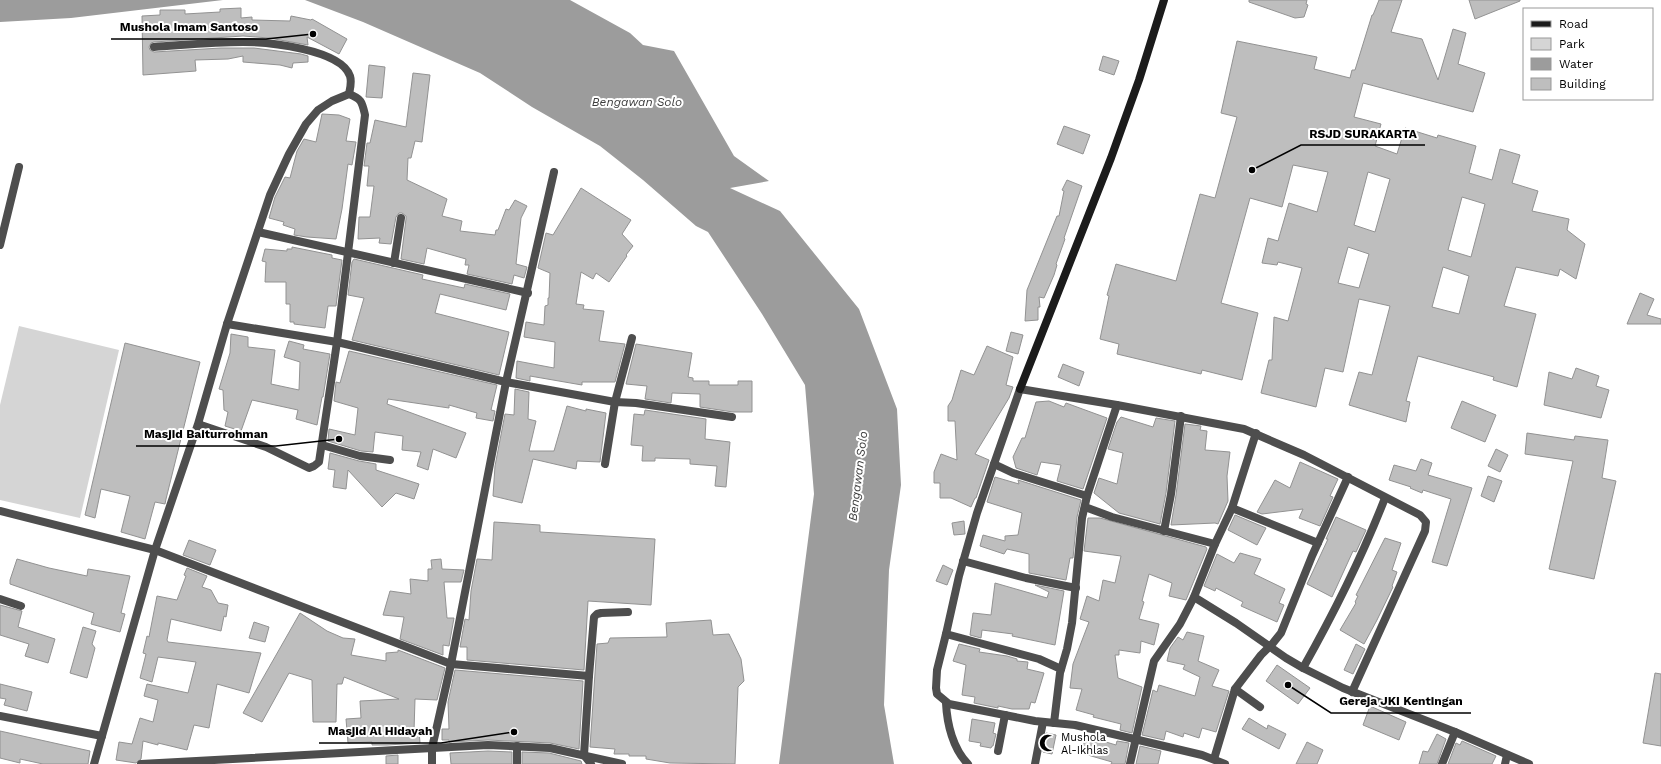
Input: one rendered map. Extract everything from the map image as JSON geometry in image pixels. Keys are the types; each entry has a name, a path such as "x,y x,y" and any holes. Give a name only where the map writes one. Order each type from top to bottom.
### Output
{"street":[{"path":"1164,0 1139,80 1111,158 1020,389 977,513 963,561 938,664 936,680 937,694 946,703 1043,722 1076,725 1219,762 1235,689 1261,655 1281,633 1318,543 1348,477"},
{"path":"154,47 244,42 309,50 335,60 345,69 350,76 351,84 349,94"},
{"path":"94,764 155,550 198,424 227,324 270,195 289,154 306,124 318,110 332,101 349,94 358,98 363,104 365,115 337,342 319,462 309,468 266,447 198,424"},
{"path":"0,245 19,167"},
{"path":"432,764 432,748 451,664 506,382 528,293 554,172"},
{"path":"394,263 401,218"},
{"path":"258,232 528,293"},
{"path":"227,324 337,342 506,382 615,402 636,403 732,417"},
{"path":"606,464 615,402 632,338"},
{"path":"1020,389 1181,416 1244,429 1256,433 1348,477 1385,498 1420,515 1426,522 1426,526 1352,692"},
{"path":"1054,723 1060,669 1069,638 1076,588 1079,537 1087,496 1117,405"},
{"path":"1164,531 1171,494 1181,416"},
{"path":"1130,764 1154,661 1180,624 1194,598 1215,544 1232,508 1256,433"},
{"path":"322,445 360,456 390,460"},
{"path":"994,464 1014,473 1087,496"},
{"path":"1304,668 1345,589 1385,498"},
{"path":"1085,507 1112,517 1215,544"},
{"path":"1232,508 1318,543"},
{"path":"0,511 155,550 451,664 589,676"},
{"path":"963,561 1026,578 1076,588"},
{"path":"1194,598 1270,646 1286,658 1352,692 1455,732 1529,764"},
{"path":"0,599 20,606"},
{"path":"591,764 584,755 594,617 601,613 628,612"},
{"path":"946,634 1039,658 1060,669"},
{"path":"1235,689 1260,707"},
{"path":"946,703 948,722 952,737 964,760 968,764"},
{"path":"998,751 1005,715"},
{"path":"0,716 102,736"},
{"path":"1035,764 1043,722"},
{"path":"1442,764 1455,732"},
{"path":"141,764 488,745 550,748 622,764"},
{"path":"517,746 517,764"},
{"path":"1505,764 1508,755"}],"green space":[{"path":"19,326 119,350 80,518 0,500 0,405"}],"water":[{"path":"0,0 223,0 71,18 0,22"},
{"name":"Bengawan Solo","path":"305,0 570,0 630,33 643,45 674,51 734,156 769,181 730,188 780,211 859,309 897,409 901,485 889,570 884,705 894,764 779,764 814,494 805,385 762,314 708,232 696,226 643,180 600,146 532,107 480,73 363,22"}],"building":[{"path":"1249,0 1307,0 1306,4 1308,5 1304,17 1295,18 1249,2"},
{"path":"1379,0 1402,0 1391,32 1422,39 1438,80 1453,29 1466,33 1458,64 1485,73 1473,112 1363,83 1354,117 1381,124 1375,146 1397,154 1405,128 1437,138 1438,135 1476,146 1469,173 1492,180 1500,149 1520,155 1512,183 1538,191 1532,211 1569,219 1567,230 1585,244 1576,279 1560,269 1558,276 1516,267 1504,306 1536,314 1517,387 1493,380 1494,377 1418,356 1406,401 1410,402 1406,422 1349,405 1359,372 1372,375 1390,306 1359,299 1343,372 1325,368 1316,407 1261,393 1269,360 1272,360 1274,317 1288,321 1302,268 1278,262 1277,265 1262,263 1268,238 1278,241 1289,203 1317,212 1328,172 1293,165 1282,207 1250,198 1221,303 1258,313 1242,380 1202,370 1201,374 1117,354 1119,344 1100,339 1109,296 1107,295 1116,264 1176,281 1200,194 1215,198 1237,117 1221,113 1237,41 1317,57 1314,69 1350,78 1352,70 1355,70","holes":["1368,172 1390,179 1375,232 1354,225","1462,197 1485,204 1471,257 1448,250","1348,247 1369,254 1359,288 1338,283","1443,267 1469,276 1459,314 1432,307"]},
{"path":"1469,0 1520,0 1520,1 1475,19"},
{"path":"241,8 241,18 252,17 252,20 290,21 291,16 312,19 347,39 339,54 307,37 308,45 269,38 243,36 154,42 151,43 149,47 150,50 154,52 221,48 254,48 301,54 308,56 308,62 293,63 292,68 280,65 243,62 243,56 228,59 195,60 196,71 143,75 142,16 160,15 160,10 185,10 185,14 220,12 220,9"},
{"path":"1103,56 1119,61 1114,75 1099,70"},
{"path":"369,65 385,67 382,98 366,97"},
{"path":"413,73 430,75 422,142 415,141 411,158 408,158 407,180 447,199 442,216 462,221 460,231 495,235 506,209 509,210 515,200 527,206 521,218 516,264 527,267 524,278 514,275 512,284 467,274 469,265 465,265 466,259 427,248 424,264 401,259 406,219 406,216 402,213 399,213 396,217 391,244 379,243 380,238 358,239 359,217 370,217 374,186 367,186 369,166 364,166 367,143 370,143 375,120 406,127"},
{"path":"322,114 339,115 350,119 346,141 356,142 352,165 348,164 336,239 294,235 295,229 283,225 284,222 269,218 275,197 285,177 290,178 297,151 304,139 316,142"},
{"path":"1064,126 1090,135 1083,154 1057,144"},
{"path":"1067,180 1082,186 1064,238 1065,239 1056,264 1054,275 1044,298 1039,297 1040,307 1038,307 1038,320 1025,321 1027,290 1057,216 1059,216 1064,191 1062,190"},
{"path":"581,188 631,220 622,234 633,246 626,255 627,256 609,282 596,273 593,279 581,272 576,304 584,305 583,309 604,311 599,341 625,344 615,382 582,382 582,385 530,376 530,381 516,378 517,361 554,368 555,342 524,337 526,322 544,325 545,306 548,305 549,298 550,273 538,268 546,233 553,235"},
{"path":"292,247 332,255 332,258 342,260 336,306 328,306 325,328 294,324 294,322 290,322 290,304 286,304 286,282 265,282 266,262 262,261 265,249 287,251 287,249 292,249"},
{"path":"354,259 423,275 422,279 464,288 465,284 510,294 506,310 440,294 435,313 509,332 499,375 352,340 364,298 348,295 352,262"},
{"path":"1640,293 1654,299 1647,315 1661,319 1661,324 1627,324"},
{"path":"1011,332 1023,335 1018,354 1006,351"},
{"path":"231,334 248,337 248,347 275,350 271,384 299,390 300,362 284,357 289,341 304,345 303,349 330,354 317,425 296,419 298,410 252,400 241,431 225,426 228,412 224,410 223,390 219,389 230,353"},
{"path":"125,343 200,362 165,504 155,502 145,539 121,532 130,496 101,489 95,518 85,515"},
{"path":"636,344 692,353 688,377 693,378 693,381 709,381 709,385 738,385 738,381 752,381 752,412 733,412 700,407 700,394 672,393 671,403 645,399 647,386 626,384"},
{"path":"987,346 1013,357 1006,385 1013,387 1009,398 975,454 989,460 976,498 971,507 951,498 940,498 940,483 934,483 934,472 941,454 957,460 955,421 948,421 948,406 952,400 961,370 974,375"},
{"path":"349,351 497,385 491,410 495,411 493,421 476,418 477,413 449,405 449,408 388,399 387,404 466,433 456,458 433,449 428,470 417,466 421,452 402,450 403,436 375,432 373,452 361,451 328,441 329,429 355,435 358,408 334,401 336,382 340,383"},
{"path":"1063,364 1084,372 1079,386 1058,377"},
{"path":"1576,368 1599,376 1596,386 1609,390 1601,418 1544,405 1549,372 1572,379"},
{"path":"515,389 529,392 528,419 536,421 529,451 554,451 567,406 586,411 586,409 606,413 600,462 577,461 576,469 533,459 522,503 493,496 495,466 505,414 514,415"},
{"path":"1049,401 1064,407 1066,403 1107,418 1083,489 1057,481 1061,465 1041,462 1037,475 1016,468 1013,457 1022,438 1025,438 1036,402"},
{"path":"1462,401 1496,415 1485,442 1451,428"},
{"path":"645,410 706,419 705,439 730,442 726,487 715,486 717,466 690,464 690,459 655,458 655,461 642,461 643,446 631,445 634,414 644,415"},
{"path":"1121,417 1153,427 1156,418 1175,421 1166,493 1160,524 1119,513 1094,493 1099,478 1117,484 1123,453 1108,449 1117,422"},
{"path":"1185,424 1201,426 1200,430 1207,431 1205,450 1230,452 1227,476 1228,501 1218,524 1171,525"},
{"path":"1527,433 1574,440 1575,436 1608,440 1602,478 1616,481 1594,579 1549,569 1573,461 1525,454"},
{"path":"1496,449 1508,455 1500,472 1488,466"},
{"path":"330,453 376,464 376,470 419,484 414,499 396,493 382,507 348,470 346,489 333,487 335,470 328,469"},
{"path":"1421,459 1432,463 1428,475 1472,488 1447,566 1432,562 1451,499 1423,490 1422,493 1410,488 1411,487 1389,480 1394,465 1416,471"},
{"path":"1300,462 1338,479 1330,496 1333,497 1320,526 1299,518 1303,509 1262,514 1257,512 1275,480 1290,488"},
{"path":"1488,476 1502,481 1494,502 1481,496"},
{"path":"995,477 1019,484 1018,480 1081,500 1077,517 1073,558 1070,558 1066,580 1029,573 1029,554 1007,549 1004,554 980,546 983,535 1005,541 1005,536 1018,535 1022,513 987,502"},
{"path":"1235,515 1266,528 1257,545 1228,530"},
{"path":"1336,517 1366,530 1356,552 1353,551 1332,597 1307,584 1328,539 1326,539"},
{"path":"1088,518 1100,518 1206,547 1207,549 1186,600 1169,596 1172,583 1149,574 1139,619 1159,624 1154,645 1141,641 1140,653 1119,650 1119,655 1115,655 1118,678 1142,687 1132,733 1120,730 1121,724 1093,717 1094,715 1076,710 1082,689 1070,688 1073,664 1089,622 1080,619 1087,596 1099,601 1103,580 1115,583 1121,556 1084,551"},
{"path":"964,521 965,534 954,535 952,523"},
{"path":"494,522 540,525 540,532 655,539 651,605 588,601 584,670 467,660 467,647 460,647 465,619 469,620 471,591 477,559 492,560"},
{"path":"1385,538 1401,543 1392,570 1397,572 1392,586 1393,587 1364,644 1340,630 1356,603 1355,602 1358,596 1356,595"},
{"path":"189,540 216,550 210,565 183,555"},
{"path":"1240,553 1261,559 1254,574 1285,589 1279,603 1284,605 1277,622 1241,606 1243,602 1216,588 1215,591 1204,586 1217,554 1234,563"},
{"path":"17,559 87,576 88,569 130,576 121,613 125,614 120,632 91,624 94,613 10,584"},
{"path":"441,559 442,569 464,570 461,582 444,582 447,618 454,618 449,646 443,645 443,655 400,639 404,617 383,615 390,591 411,594 410,579 428,581 428,569 432,569 431,560"},
{"path":"943,565 953,570 947,585 936,581"},
{"path":"187,568 207,576 202,587 211,590 218,603 228,605 226,617 224,616 221,631 171,619 167,640 168,642 261,653 249,693 217,684 209,728 194,725 187,750 143,741 141,759 136,763 116,760 119,742 132,744 140,718 153,722 158,700 144,696 147,684 188,693 196,662 158,657 152,682 140,678 146,654 143,653 147,636 149,637 157,596 177,600 186,576 184,575"},
{"path":"995,583 1047,598 1049,592 1035,585 1064,591 1055,645 1012,636 1013,634 982,630 981,638 970,635 973,613 991,615"},
{"path":"0,605 22,611 18,627 55,639 48,663 25,656 29,644 0,635"},
{"path":"300,613 327,631 343,638 355,639 351,655 386,661 386,653 398,652 398,650 445,668 437,700 415,699 414,731 419,730 420,743 372,745 372,742 348,743 346,719 361,718 360,701 399,699 344,677 342,684 337,684 336,722 313,722 312,680 289,673 262,722 243,713"},
{"path":"711,620 713,635 729,634 741,659 744,681 738,687 735,764 670,763 646,759 646,756 614,754 615,749 590,747 597,644 608,643 610,638 667,637 666,623"},
{"path":"254,622 269,627 265,642 249,638"},
{"path":"83,627 96,631 92,644 95,648 87,678 70,673"},
{"path":"1187,632 1204,636 1198,661 1219,670 1212,686 1229,691 1216,732 1202,728 1199,738 1184,733 1183,737 1166,731 1164,740 1142,735 1153,690 1157,692 1159,685 1195,696 1200,677 1183,669 1185,665 1167,661 1170,648 1178,637 1183,640"},
{"path":"959,644 980,649 979,652 1007,656 1017,659 1017,661 1028,662 1027,669 1044,673 1035,703 1031,702 1029,709 1012,709 998,706 998,708 974,703 975,697 962,695 966,665 953,661"},
{"path":"1356,644 1365,649 1353,674 1344,670"},
{"path":"1277,665 1310,688 1298,704 1266,681"},
{"path":"455,670 583,681 579,749 550,743 488,740 449,742 449,740 442,740 442,729 449,729 448,702"},
{"path":"1655,673 1661,674 1661,746 1643,743"},
{"path":"0,684 32,692 27,711 4,705 6,699 0,698"},
{"path":"1370,706 1406,722 1399,740 1363,725"},
{"path":"1249,718 1267,729 1268,725 1286,734 1279,749 1242,729"},
{"path":"972,719 995,723 993,733 996,734 993,746 991,748 980,746 981,743 969,741"},
{"path":"0,731 90,751 88,764 43,764 20,759 20,763 0,758"},
{"name":"Mushola Al-Ikhlas","path":"1046,733 1056,735 1052,754 1043,752"},
{"path":"1437,734 1446,739 1437,764 1419,764 1423,751 1428,752"},
{"path":"1086,736 1116,745 1117,741 1129,743 1125,764 1111,764 1112,762 1081,753"},
{"path":"1462,741 1496,756 1492,764 1448,764 1456,743 1460,745"},
{"path":"1307,742 1323,750 1317,764 1296,764"},
{"path":"1140,746 1161,751 1158,764 1136,764"},
{"path":"488,751 512,752 512,764 451,764 450,753"},
{"path":"522,752 549,753 581,761 582,764 522,764"},
{"path":"398,755 398,764 386,764 386,756"}],"place":[{"name":"Mushola Imam Santoso","path":"313,34"},
{"name":"RSJD SURAKARTA","path":"1252,170"},
{"name":"Masjid Baiturrohman","path":"339,439"},
{"name":"Gereja JKI Kentingan","path":"1288,685"},
{"name":"Masjid Al Hidayah","path":"514,732"},
{"name":"Mushola Al-Ikhlas","path":"1048,743"}]}
